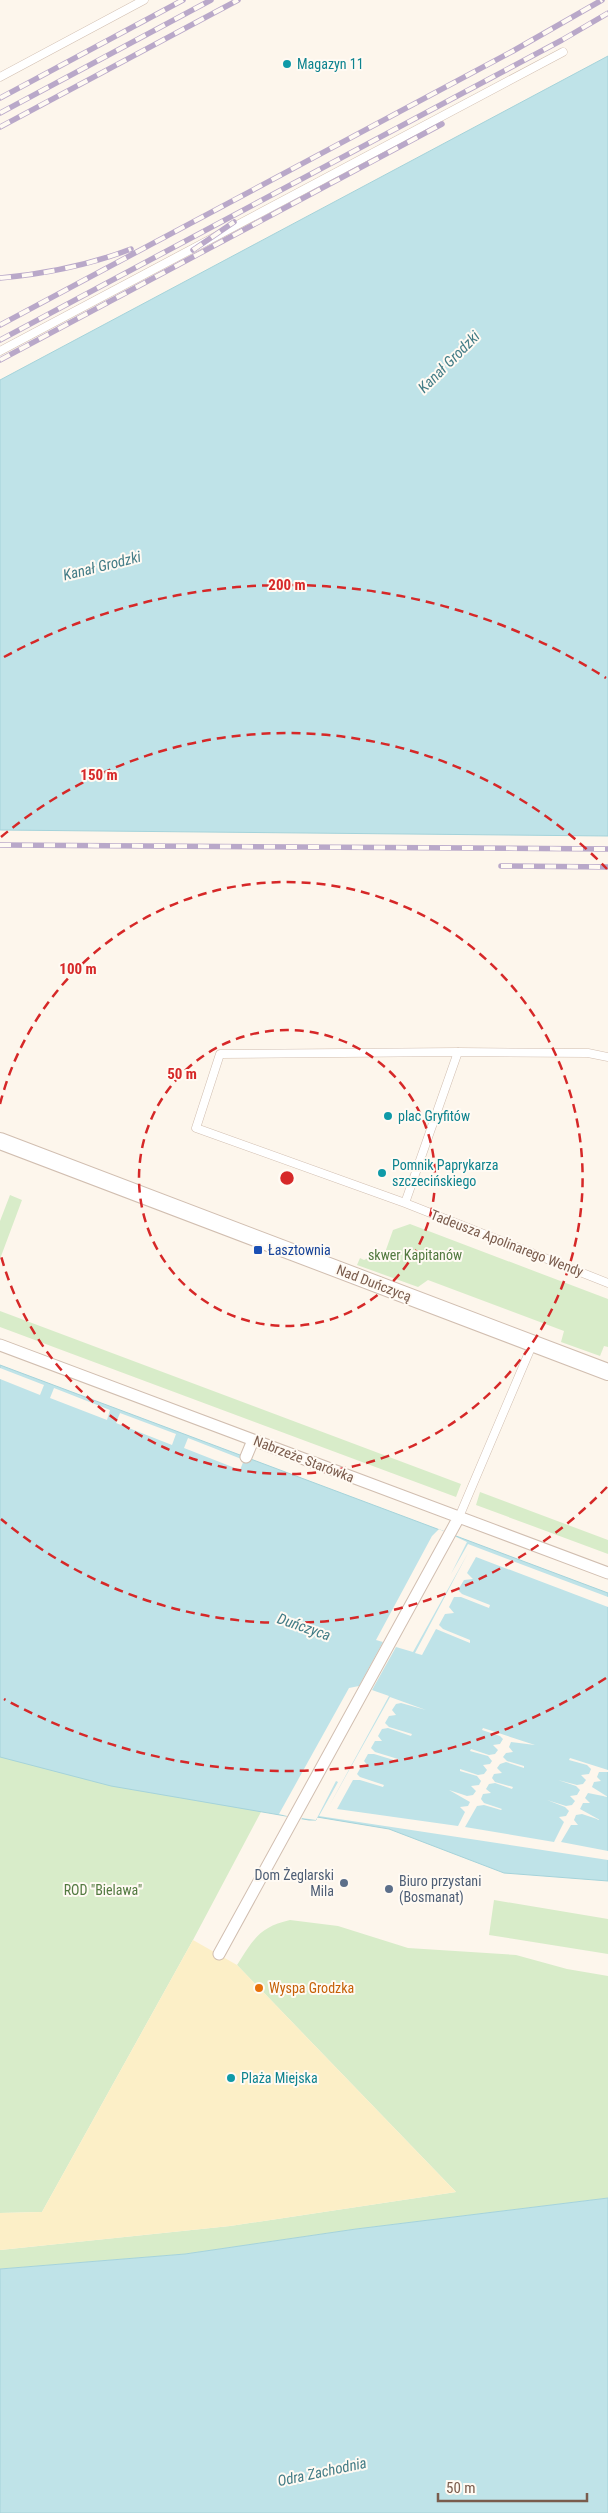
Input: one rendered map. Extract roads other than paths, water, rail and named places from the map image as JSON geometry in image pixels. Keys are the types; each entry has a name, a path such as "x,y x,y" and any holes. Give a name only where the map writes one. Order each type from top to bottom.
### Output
{"street":[{"name":"Nad Duńczycą","path":"0,1141 608,1372"},
{"name":"Nabrzeże Starówka","path":"0,1345 608,1573"},
{"path":"246,1457 253,1440"},
{"path":"219,1954 459,1517"}],"lane":[{"path":"0,77 144,0"},
{"path":"0,351 564,52"},
{"path":"405,1203 458,1052 588,1053 608,1057"},
{"name":"Tadeusza Apolinarego Wendy","path":"458,1052 220,1054 196,1128 405,1203 608,1283"},
{"path":"459,1517 533,1343"}],"water":[{"name":"Kanał Grodzki","path":"608,56 608,836 0,830 0,380"},
{"name":"Duńczyca","path":"0,1365 608,1593 608,1881 504,1873 389,1829 317,1817 316,1820 309,1820 111,1786 0,1757"},
{"name":"Odra Zachodnia","path":"608,2198 608,2513 0,2513 0,2269 185,2254 356,2229"}],"railway":[{"path":"0,98 183,0"},
{"path":"0,113 211,0"},
{"path":"0,127 238,0"},
{"path":"0,325 513,51 602,0"},
{"path":"0,340 562,40 608,13"},
{"path":"0,360 442,124"},
{"path":"193,250 234,222"},
{"path":"0,278 67,268 131,249"},
{"path":"0,845 608,849"},
{"path":"501,866 608,867"}],"place":[{"name":"Magazyn 11","path":"287,64"},
{"name":"plac Gryfitów","path":"388,1116"},
{"name":"Pomnik Paprykarza szczecińskiego","path":"382,1173"},
{"name":"Łasztownia","path":"258,1250"},
{"name":"Dom Żeglarski Mila","path":"344,1883"},
{"name":"Biuro przystani (Bosmanat)","path":"389,1889"},
{"name":"Wyspa Grodzka","path":"259,1988"},
{"name":"Plaża Miejska","path":"231,2078"}],"park label":[{"name":"skwer Kapitanów","path":"415,1255"},
{"name":"ROD \"Bielawa\"","path":"103,1890"}]}
